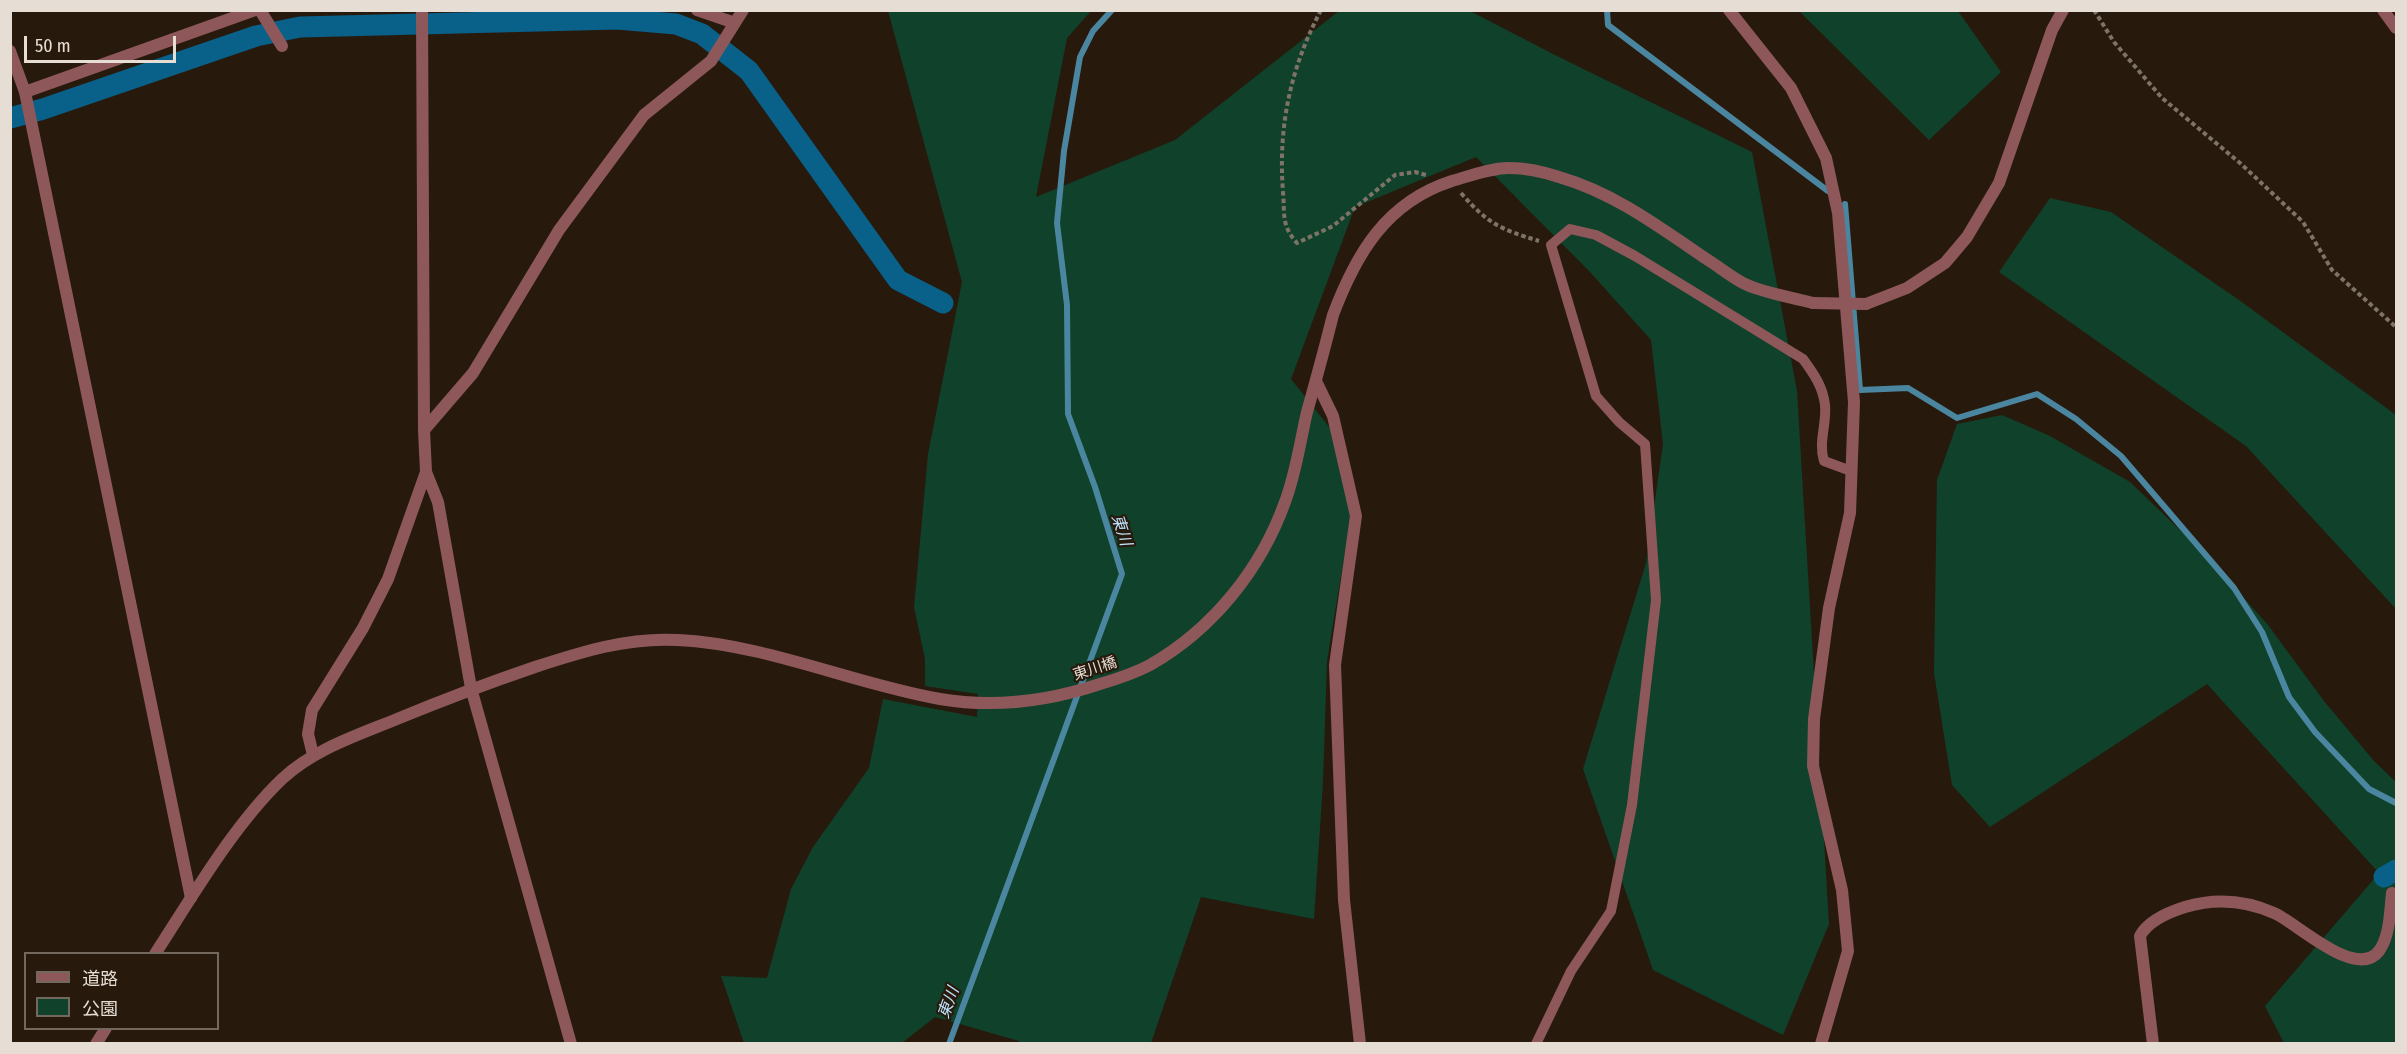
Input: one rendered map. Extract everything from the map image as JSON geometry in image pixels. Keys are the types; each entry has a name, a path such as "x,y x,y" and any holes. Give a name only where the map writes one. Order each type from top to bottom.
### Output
{"street":[{"path":"25,92 255,10"},
{"path":"260,10 282,46"},
{"path":"422,10 426,472 438,502 471,688 571,1044"},
{"path":"697,10 733,27"},
{"path":"424,430 473,373 559,230 644,116 711,61 743,10"},
{"path":"1729,10 1791,88 1826,158 1838,213 1853,390 1850,513 1828,608 1814,719 1813,766 1842,890 1848,951 1821,1044"},
{"name":"東川橋","path":"156,952 191,898 257,806 284,777 313,755 471,688 574,654 631,642 679,640 715,644 793,661 907,692 977,704 1040,699 1083,690 1148,666 1181,644 1207,622 1231,597 1252,569 1285,503 1333,315 1343,288 1361,252 1383,224 1411,200 1450,182 1509,168 1546,173 1579,183 1623,203 1745,284 1813,303 1866,304 1907,288 1935,270 1945,263 1967,237 1999,183 2052,30 2063,10"},
{"path":"2383,10 2397,28"},
{"path":"10,51 25,92 191,898"},
{"path":"1317,383 1333,417 1356,516 1335,665 1344,900 1360,1044"},
{"path":"313,755 308,734 312,710 363,628 388,579 426,472"},
{"path":"2153,1044 2140,936 2145,928 2155,921 2178,909 2200,903 2228,900 2275,913 2325,947 2360,959 2378,952 2384,941 2392,893"},
{"path":"96,1044 105,1030"}],"lane":[{"path":"1536,1044 1570,971 1611,911 1632,805 1656,600 1645,444 1618,422 1596,396 1551,245 1570,229 1596,235 1635,256 1803,359 1819,382 1825,406 1821,450 1824,461 1851,471"}],"path":[{"path":"1321,10 1310,31 1285,108 1281,159 1286,231 1297,243 1333,226 1395,175 1415,172 1450,182 1481,216 1506,231 1551,245"},
{"path":"2094,10 2114,42 2162,98 2240,163 2303,222 2332,270 2397,327"}],"green space":[{"path":"888,11 1091,11 1067,38 1036,197 1175,140 1339,11 1470,11 1752,152 1797,391 1829,924 1783,1035 1653,970 1583,769 1646,563 1663,444 1651,340 1590,272 1476,157 1355,207 1291,379 1334,433 1351,515 1327,661 1323,782 1314,919 1201,897 1151,1043 1019,1043 1019,1041 935,1017 902,1043 744,1043 721,976 767,978 791,889 813,847 869,768 883,699 977,717 978,694 925,686 925,659 914,607 928,454 962,282"},
{"path":"1799,11 1958,11 2001,72 1929,140"},
{"path":"2050,198 2111,212 2239,300 2396,415 2396,609 2246,446 1999,272"},
{"path":"2002,415 2050,436 2130,482 2202,551 2268,625 2324,701 2374,761 2396,782 2396,1043 2284,1043 2265,1006 2379,873 2207,684 1990,827 1952,785 1934,673 1937,480 1957,424"}],"waterway":[{"name":"東川","path":"949,1044 1122,574 1095,487 1068,414 1067,305 1057,223 1064,151 1080,57 1093,31 1112,10"},
{"path":"1607,10 1608,25 1828,191"},
{"path":"10,118 43,109 256,36 300,27 617,19 676,24 702,34 749,71 898,280 943,303"},
{"path":"1845,204 1860,390 1908,388 1957,418 2037,394 2076,419 2121,456 2234,588 2262,632 2289,697 2315,732 2369,789 2396,803"},
{"path":"2384,877 2396,870"}]}
